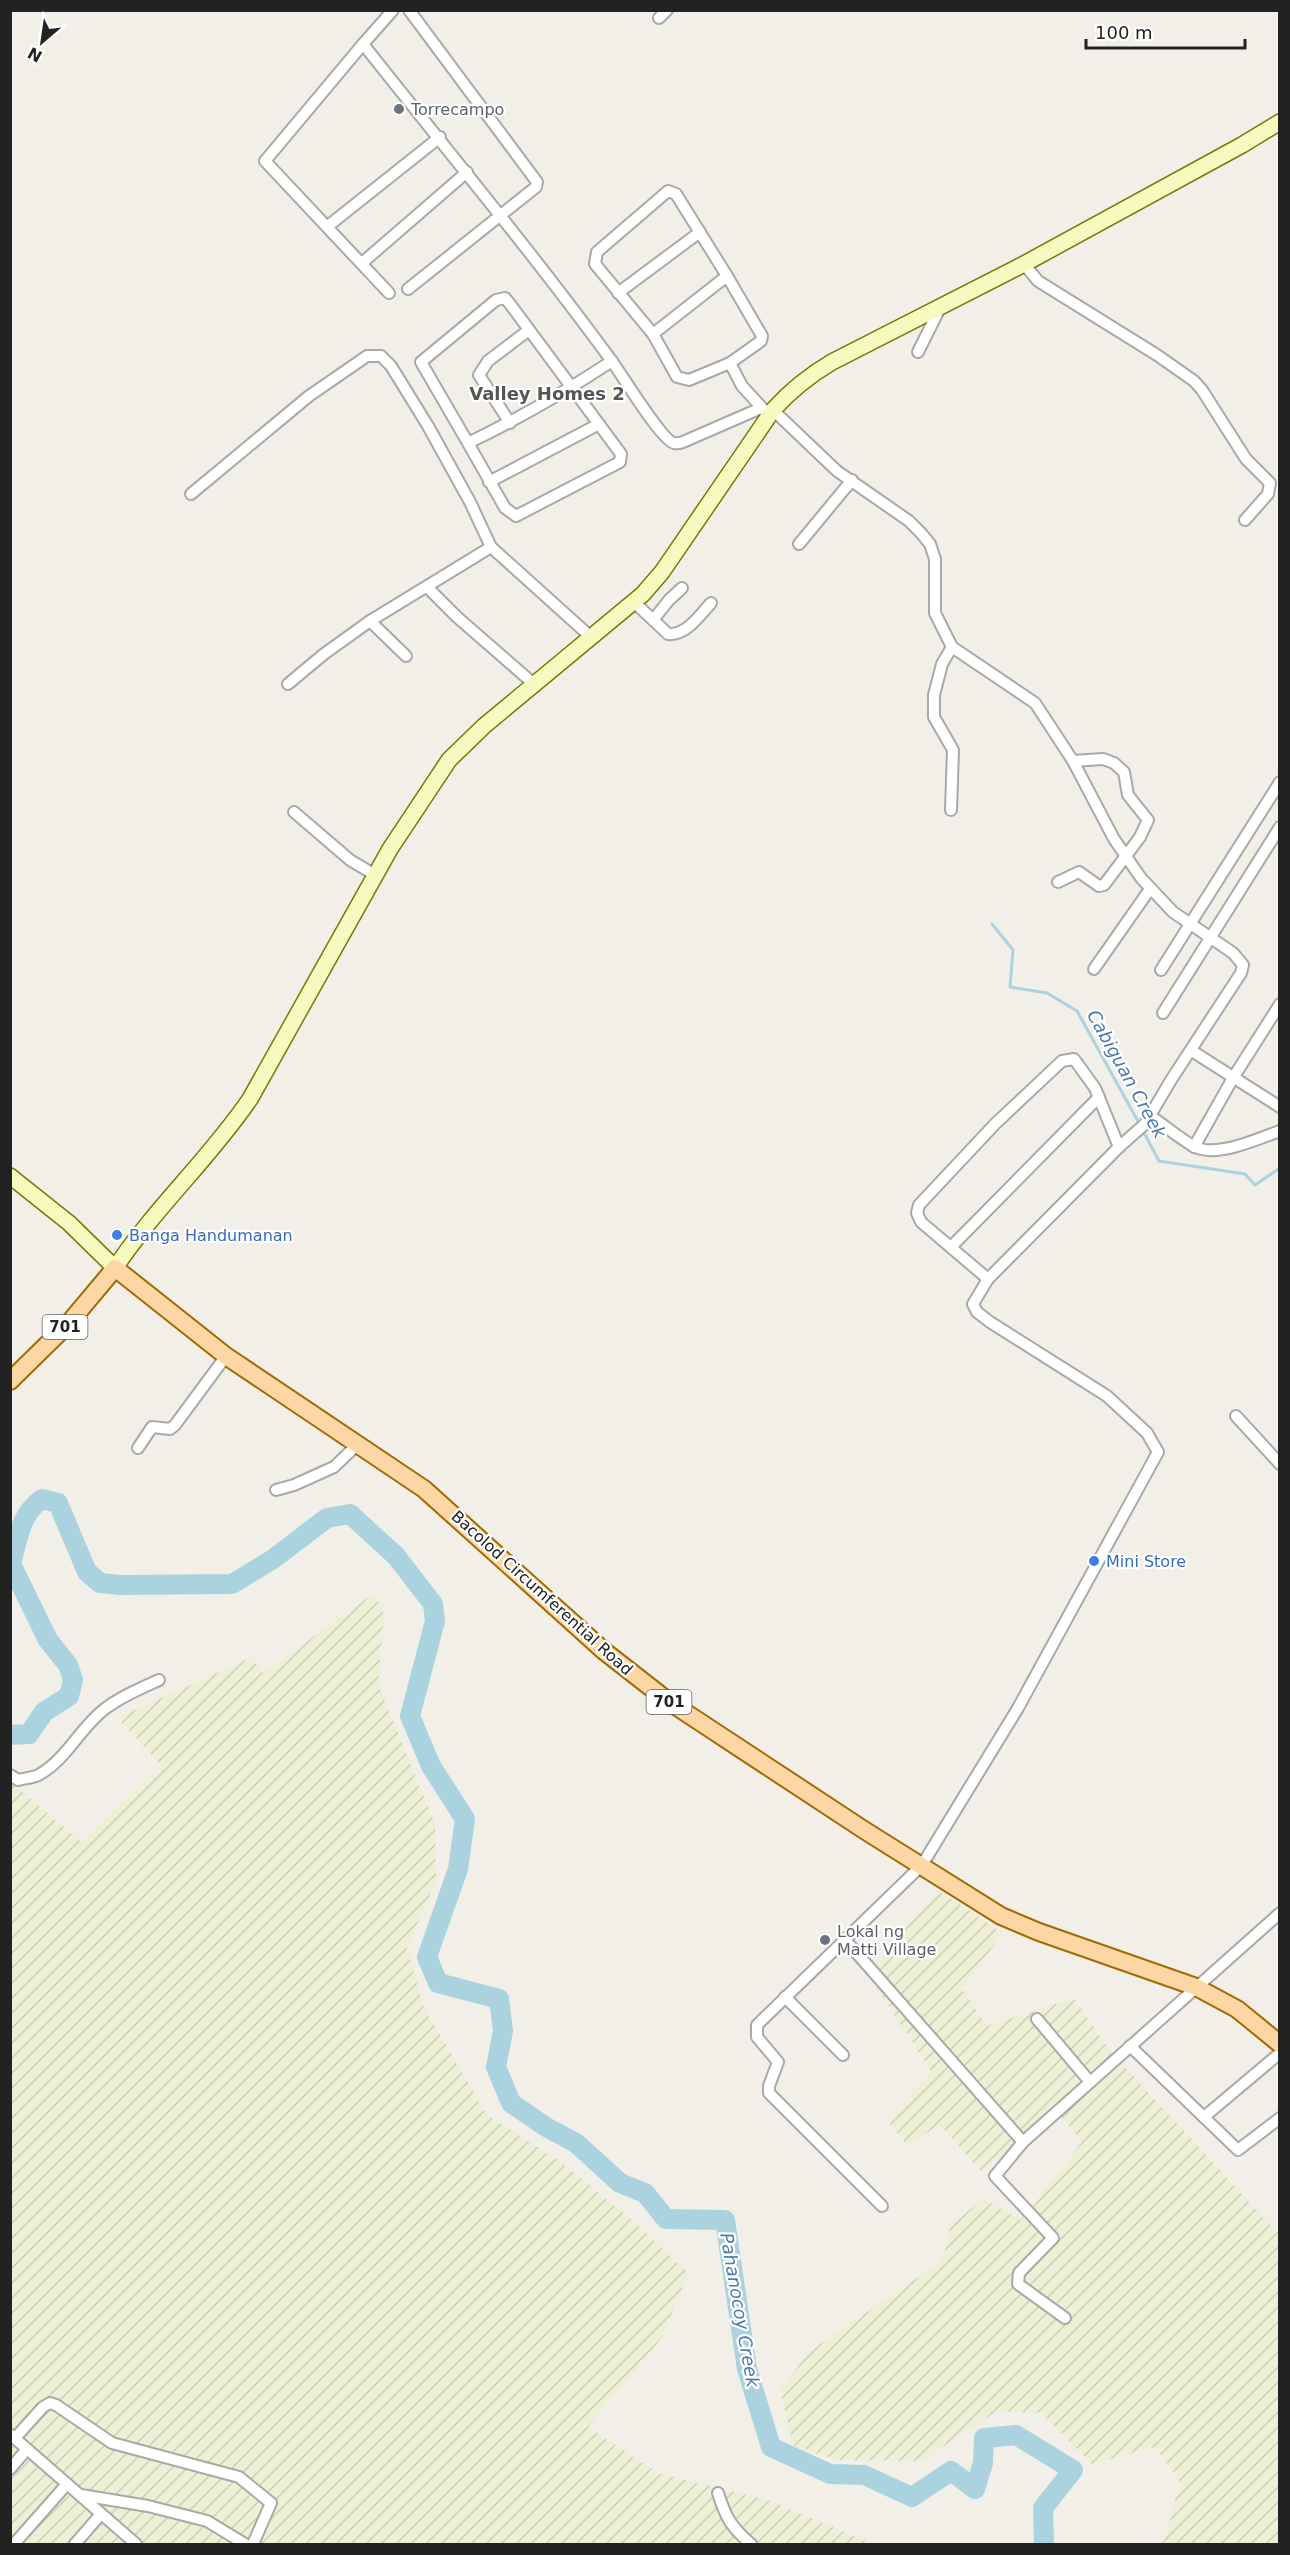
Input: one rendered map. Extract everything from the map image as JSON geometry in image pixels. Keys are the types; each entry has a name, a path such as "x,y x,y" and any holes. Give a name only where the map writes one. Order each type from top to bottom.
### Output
{"main road":[{"path":"10,1176 69,1223 115,1268 155,1214 225,1134 250,1099 375,875 406,823 449,760 471,737 634,603 662,572 768,411 815,372 1024,264 1280,122"},
{"name":"Bacolod Circumferential Road","path":"115,1268 226,1356 359,1443 424,1489 604,1651 668,1701 1000,1916 1196,1987 1236,2009 1280,2044"},
{"name":"701","path":"10,1381 69,1323 115,1268"}],"street":[{"path":"389,293 265,160 393,10"},
{"path":"408,289 536,187 537,182 409,10"},
{"path":"363,44 440,137 612,361 654,423 674,443 683,442 768,411"},
{"path":"328,226 440,137"},
{"path":"362,263 466,172"},
{"path":"668,191 676,194 727,276 762,336 758,345 730,363 684,380 677,377 653,334 595,264 597,252 668,191"},
{"path":"618,293 700,232"},
{"path":"1024,264 1038,281 1157,355 1202,390 1246,459 1270,483 1268,494 1245,520"},
{"path":"653,334 727,276"},
{"path":"505,298 529,330 621,454 620,462 516,516 505,508 421,362 496,300 505,298"},
{"path":"918,352 942,306"},
{"path":"510,423 478,375 488,361 529,330"},
{"path":"191,494 309,396 367,356 374,354 386,359 428,426 470,502 491,547 592,638"},
{"path":"468,443 510,423 573,387 612,361"},
{"path":"730,363 742,386 768,411 837,471 909,521 930,544 935,559 935,613 952,647 1035,703 1073,761 1114,840 1150,889 1173,912 1241,960 1243,969 1147,1120 988,1279 975,1298 974,1304 977,1312 1107,1396 1147,1433 1158,1452 1018,1708 922,1865 757,2025 757,2037 778,2062 769,2092 882,2206"},
{"path":"489,482 599,424"},
{"path":"799,544 852,480"},
{"path":"288,684 324,654 370,621 428,588 491,547"},
{"path":"428,588 457,617 535,685"},
{"path":"653,620 682,588"},
{"path":"634,603 668,634 674,634 696,619 711,603"},
{"path":"370,621 406,656"},
{"path":"951,810 953,750 934,717 934,695 942,664 952,647"},
{"path":"1058,882 1079,873 1101,887 1126,857 1140,837 1148,820 1128,795 1124,772 1114,763 1103,759 1073,761"},
{"path":"1161,970 1280,782"},
{"path":"294,812 350,860 375,875"},
{"path":"1163,1013 1280,827"},
{"path":"1094,969 1150,889"},
{"path":"1194,1147 1233,1078 1280,1004"},
{"path":"1192,1051 1280,1107"},
{"path":"988,1279 921,1222 918,1213 919,1205 995,1124 1062,1061 1074,1059 1099,1097 1119,1147"},
{"path":"951,1247 1099,1097"},
{"path":"1147,1120 1194,1147 1208,1151 1226,1148 1280,1131"},
{"path":"138,1448 152,1427 170,1429 175,1425 226,1356"},
{"path":"1236,1416 1280,1464"},
{"path":"276,1490 294,1485 334,1467 359,1443"},
{"path":"10,1775 18,1780 39,1775 58,1759 92,1719 123,1696 159,1680"},
{"path":"1065,2318 1017,2284 1019,2273 1053,2238 995,2176 1023,2142 1280,1913"},
{"path":"846,1941 1023,2142"},
{"path":"784,1997 843,2055"},
{"path":"1037,2019 1090,2082"},
{"path":"1130,2046 1238,2150 1280,2118"},
{"path":"1204,2117 1280,2053"},
{"path":"136,2544 13,2436 43,2407 50,2403 56,2405 112,2443 239,2478 271,2503 253,2544"},
{"path":"10,2469 27,2449"},
{"path":"14,2544 67,2484"},
{"path":"718,2493 726,2519 752,2544"},
{"path":"81,2495 148,2506 207,2521 245,2544"},
{"path":"75,2544 101,2514"}],"green space":[{"path":"374,1593 384,1614 378,1684 435,1824 436,1881 407,1948 424,2008 487,2115 561,2162 637,2224 688,2273 664,2335 588,2427 658,2473 768,2500 866,2541 882,2544 11,2544 10,1781 81,1842 162,1766 117,1718 250,1658 263,1673"},
{"path":"938,1890 1003,1933 962,1989 987,2026 1074,1998 1110,2051 1279,2234 1279,2544 1161,2544 1164,2541 1180,2482 1155,2447 1092,2464 1041,2413 997,2411 921,2461 837,2460 793,2445 780,2390 810,2351 942,2261 951,2224 984,2199 1021,2220 1082,2142 1056,2110 981,2171 939,2124 908,2146 889,2123 931,2071 867,1973"}],"waterway":[{"name":"Cabiguan Creek","path":"992,924 1013,950 1010,987 1047,993 1077,1011 1140,1125"},
{"name":"Cabiguan Creek","path":"1143,1131 1159,1161 1245,1174 1255,1185 1280,1168"},
{"name":"Pahanocoy Creek","path":"10,1735 29,1734 44,1712 69,1696 73,1680 68,1665 48,1640 11,1564 24,1520 42,1499 58,1503 87,1572 100,1583 120,1585 232,1584 273,1559 327,1518 350,1514 396,1556 433,1604 435,1621 410,1716 431,1766 465,1819 458,1869 427,1957 438,1983 499,1999 503,2031 496,2067 511,2103 546,2127 576,2143 620,2183 645,2193 666,2219 725,2220 747,2369 771,2447 830,2474 864,2475 912,2497 951,2471 975,2489 983,2463 984,2438 1016,2435 1073,2470 1043,2508 1044,2544"}],"place":[{"name":"Torrecampo","path":"399,109"},
{"name":"Banga Handumanan","path":"117,1235"},
{"name":"Mini Store","path":"1094,1561"},
{"name":"Lokal ng Matti Village","path":"825,1940"}],"district":[{"name":"Valley Homes 2","path":"547,393"}]}
